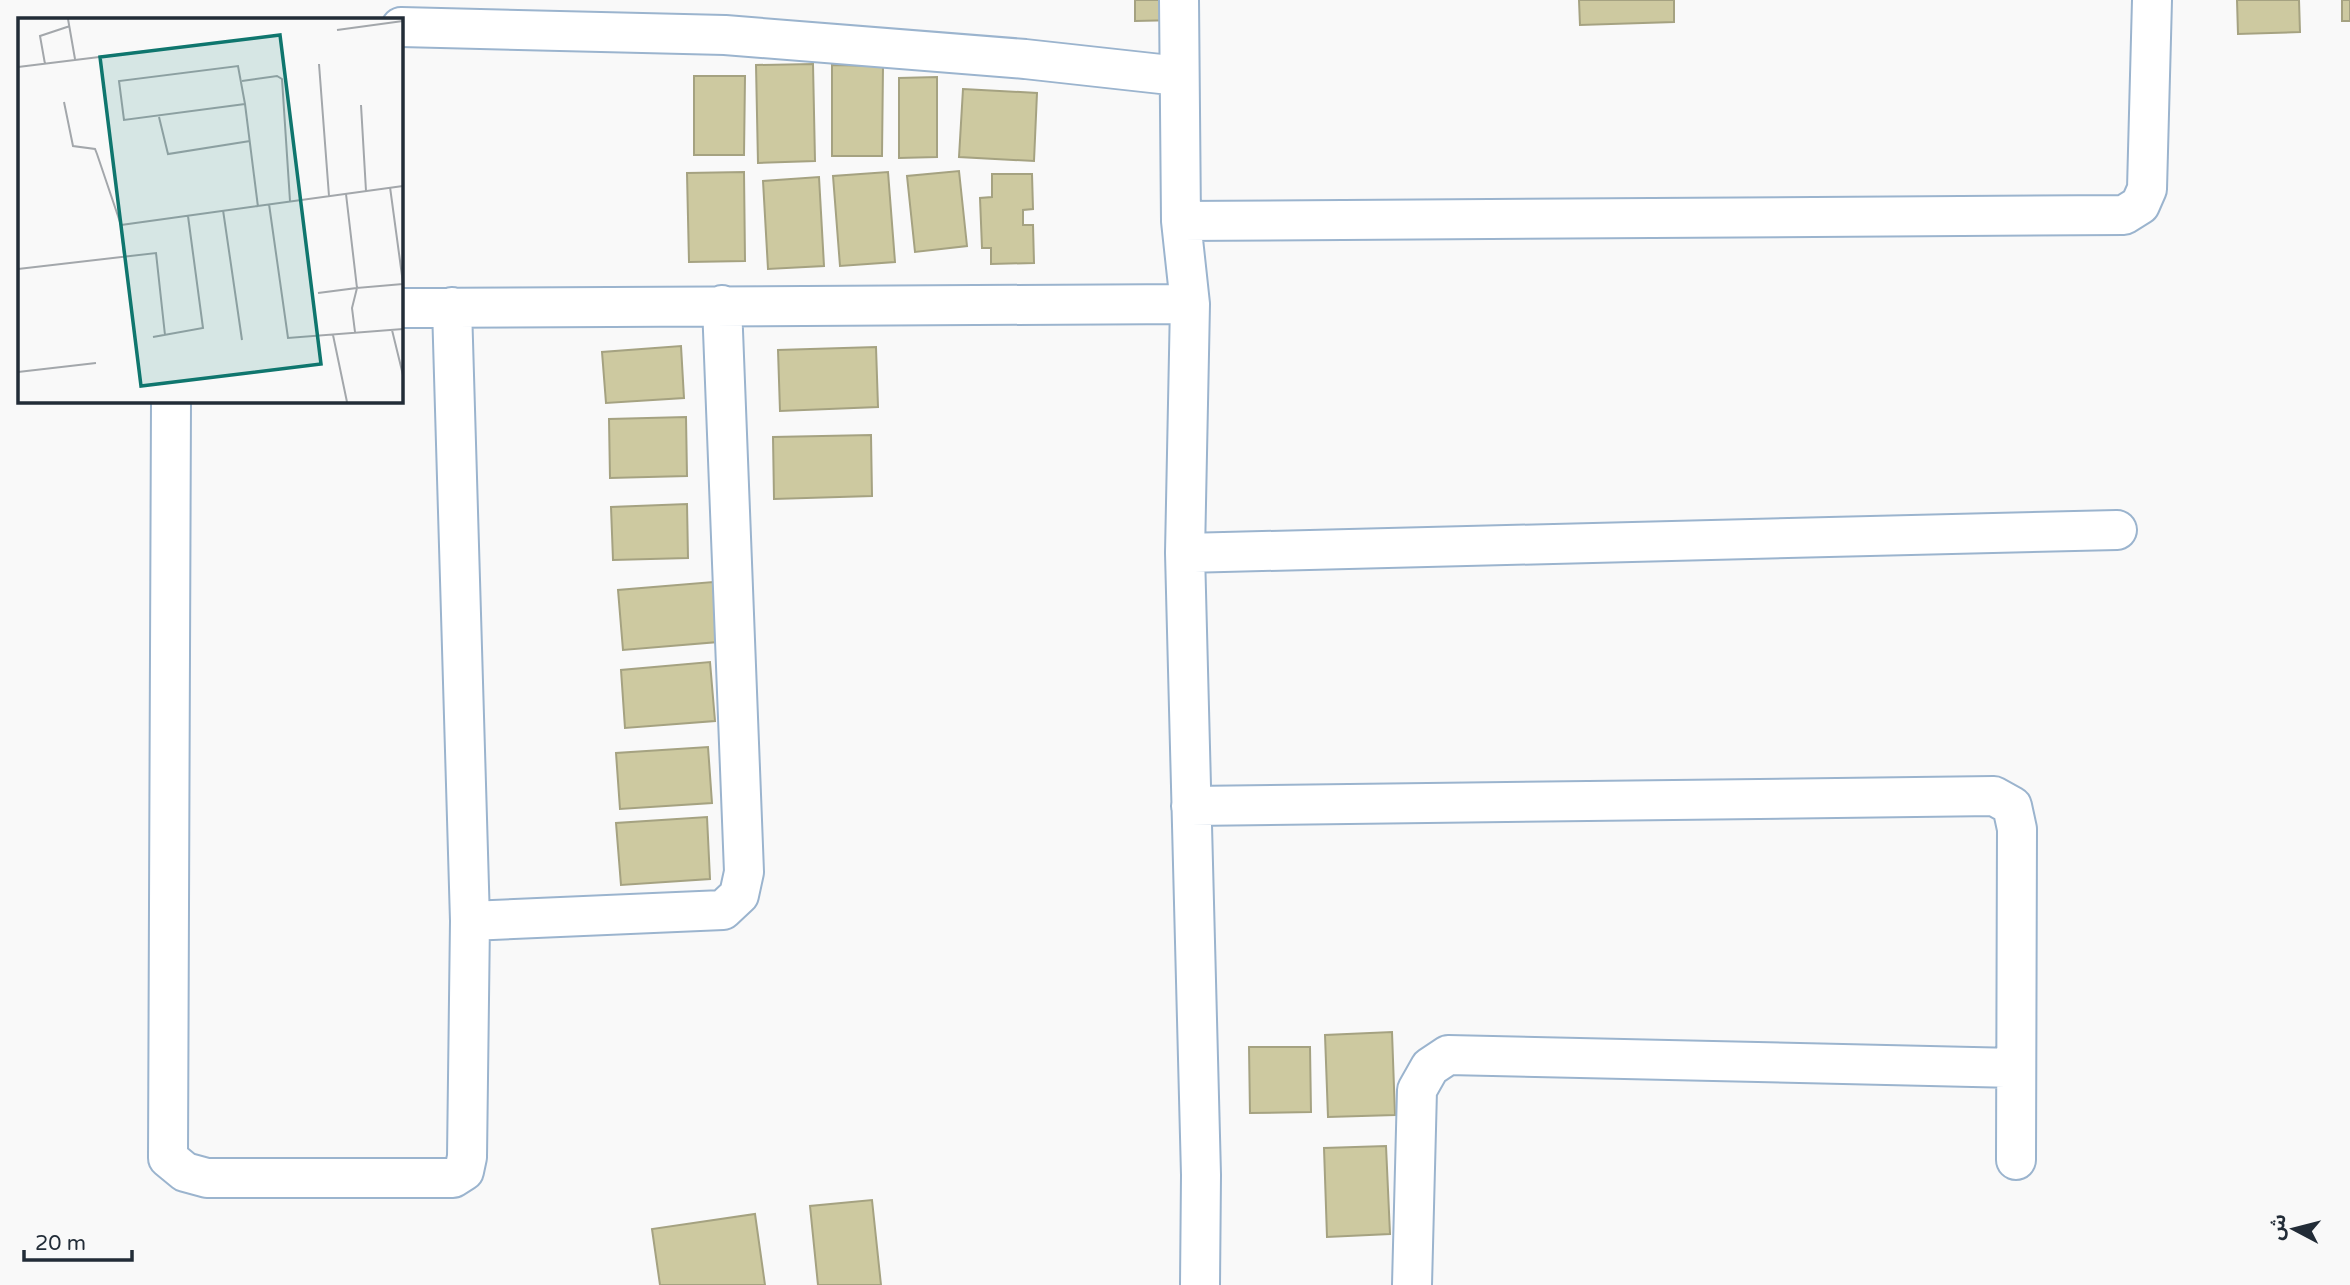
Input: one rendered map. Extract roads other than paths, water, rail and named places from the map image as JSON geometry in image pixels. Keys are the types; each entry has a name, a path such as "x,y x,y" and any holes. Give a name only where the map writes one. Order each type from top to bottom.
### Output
{"street":[{"path":"1179,0 1181,221 1190,304 1185,553 1201,1175 1200,1285"},
{"path":"1181,221 2124,215 2140,205 2147,189 2152,0"},
{"path":"402,27 725,35 1025,59 1179,76"},
{"path":"402,308 1190,304"},
{"path":"470,921 723,910 739,895 744,872 722,305"},
{"path":"171,402 168,1158 185,1172 206,1178 453,1178 464,1171 467,1157 470,921 452,307"},
{"path":"1185,553 2117,530"},
{"path":"1191,806 1994,796 2012,806 2017,829 2016,1160"},
{"path":"1412,1285 1418,1090 1430,1067 1448,1055 2016,1068"}]}
